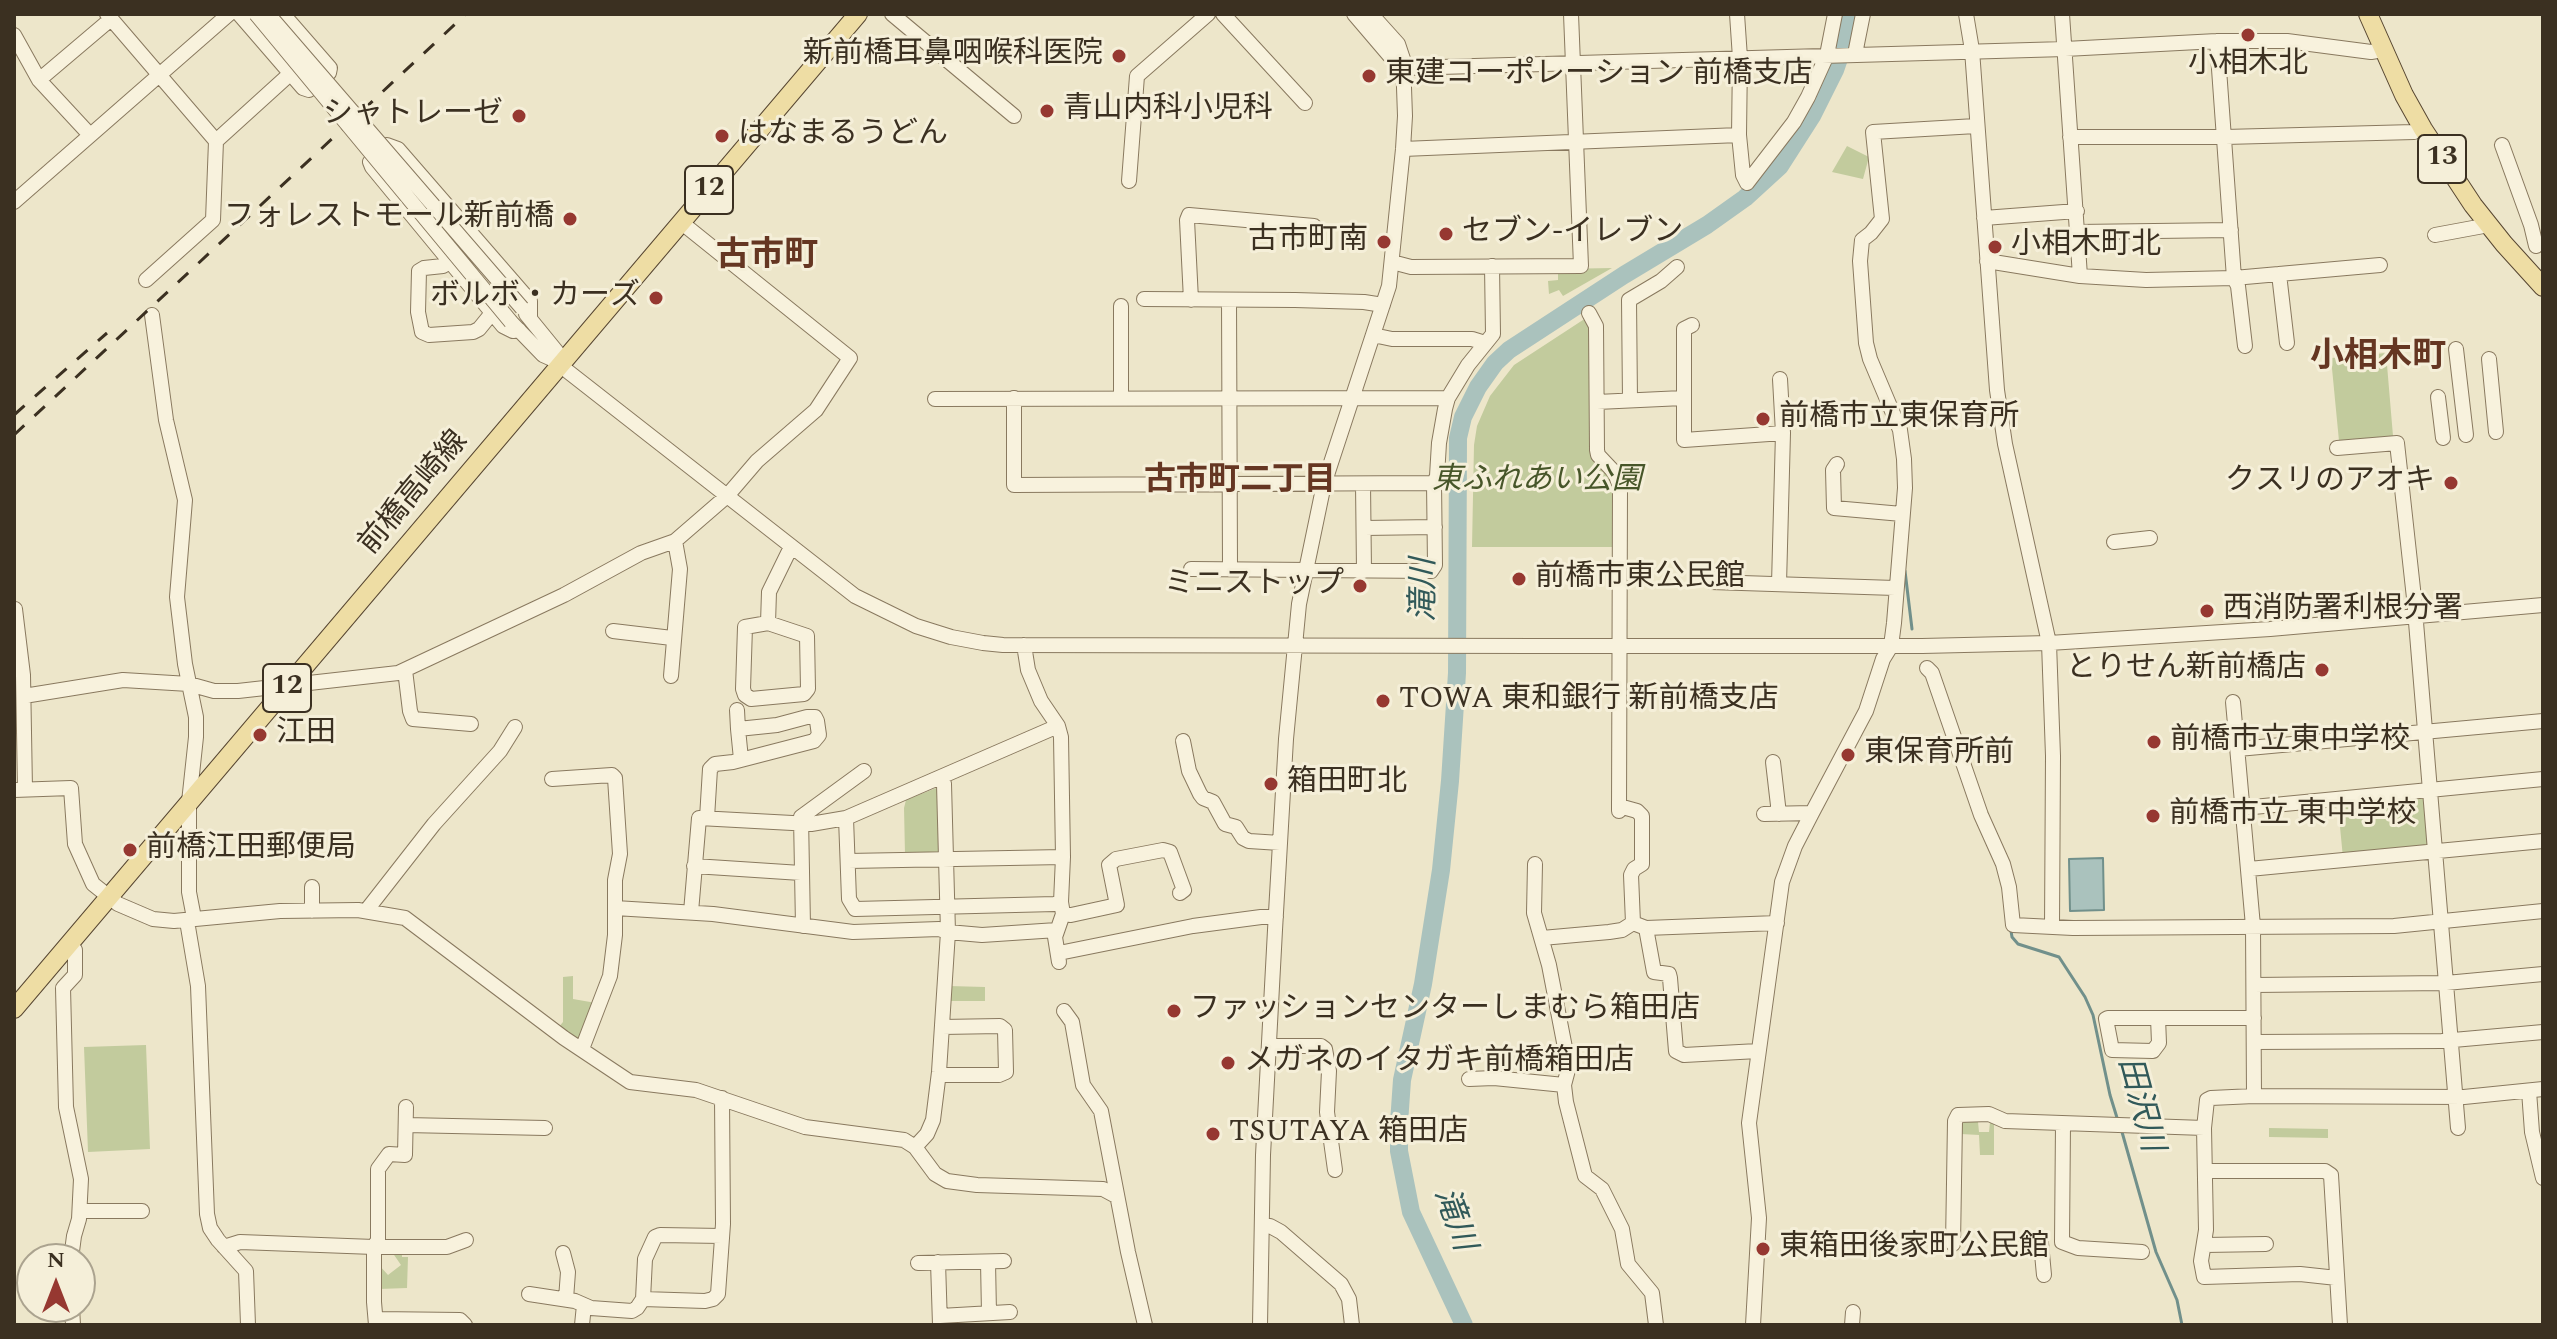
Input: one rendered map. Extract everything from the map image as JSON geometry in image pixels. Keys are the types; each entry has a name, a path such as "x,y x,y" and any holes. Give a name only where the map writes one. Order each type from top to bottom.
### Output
{"main road":[{"name":"13","path":"2368,14 2423,129 2489,225 2543,287"},
{"name":"前橋高崎線","path":"14,1009 682,223 849,17"}],"street":[{"path":"14,202 229,14"},
{"path":"239,14 303,88 309,90 330,70 283,14"},
{"path":"256,14 515,326 543,355 855,596 899,619 951,637 1003,645 1891,646 2049,643 2270,629 2543,605"},
{"path":"268,14 526,314 557,352 561,366"},
{"path":"892,14 1014,116"},
{"path":"1129,181 1137,76 1208,14"},
{"path":"1223,14 1305,103"},
{"path":"1354,14 1389,55 1405,68 2065,49 2217,41 2287,41 2371,52 2383,50"},
{"path":"1260,1325 1269,1046 1295,644 1304,571 1324,484 1389,286 1403,149 1405,68 1398,44 1371,14"},
{"path":"1392,262 1411,267 1581,266 1571,14"},
{"path":"1737,14 1739,135 1743,175 1747,183 1794,122 1829,55 1835,14"},
{"path":"1853,54 1863,14"},
{"path":"2062,14 2080,276"},
{"path":"39,80 109,16 216,141 213,220 146,280"},
{"path":"1965,19 1972,50 1995,379 2003,433 2049,643 2053,770 2052,927"},
{"path":"14,35 39,80 90,135"},
{"path":"2217,41 2234,278 2238,286 2245,346"},
{"path":"216,141 291,73"},
{"path":"1753,1325 1759,1218 1749,1123 1782,882 1795,846 1856,731 1883,659 1891,646 1904,459 1900,430 1866,343 1862,240 1882,219 1873,132 1976,126"},
{"path":"2070,137 2225,137 2414,132 2423,129"},
{"path":"1403,149 1739,135"},
{"path":"515,326 507,329 492,313 372,167 372,158 387,145 398,149 530,301 526,314"},
{"path":"2502,145 2536,246"},
{"path":"1984,218 2077,211"},
{"path":"1191,300 1189,215 1314,226"},
{"path":"24,696 123,680 189,684 214,691 385,675 405,670 564,595 641,553 675,541 727,496 757,461 816,410 850,358 682,223"},
{"path":"2435,235 2489,225"},
{"path":"2078,232 2231,230"},
{"path":"450,261 441,267 419,271 418,312 422,332 429,335 473,332 492,313"},
{"path":"1987,261 2080,276 2146,280 2234,278 2380,265"},
{"path":"1191,569 1431,571 1435,565 1434,483 1448,398 1468,365 1493,334 1492,266"},
{"path":"1630,400 1629,300 1661,281 1677,267"},
{"path":"2279,274 2287,343"},
{"path":"1144,299 1322,301 1383,305"},
{"path":"1229,300 1230,568"},
{"path":"1121,306 1121,398"},
{"path":"1589,313 1596,326 1598,455 1615,473 1620,487 1619,809 1637,811 1642,816 1642,864 1631,875 1639,926 1654,972 1669,974 1676,1051 1684,1055 1758,1051"},
{"path":"152,315 166,420 185,500 177,597 196,730 189,802 189,892 198,986 207,1214 210,1228 246,1271 248,1325"},
{"path":"1692,325 1684,329 1684,440 1783,433"},
{"path":"1373,335 1392,339 1472,339 1485,343"},
{"path":"2456,349 2466,435"},
{"path":"2489,359 2496,432"},
{"path":"1779,584 1783,433 1780,379"},
{"path":"2438,397 2443,438"},
{"path":"1014,398 1014,485 1434,483"},
{"path":"935,399 1448,398"},
{"path":"1597,402 1683,398"},
{"path":"2337,448 2397,443 2414,598 2413,616 2458,1128"},
{"path":"1837,464 1833,470 1834,508 1902,514"},
{"path":"1363,484 1364,571"},
{"path":"1364,528 1435,527"},
{"path":"2114,542 2150,538"},
{"path":"671,676 680,569 675,541"},
{"path":"768,623 769,592 791,547"},
{"path":"1711,582 1895,588"},
{"path":"15,609 24,696 20,789 71,788 75,844 93,884 118,904 153,919 190,920 280,911 366,911 405,918 538,1019 630,1082 683,1088 799,1125 904,1140 915,1147 935,1174 947,1181 977,1185 1103,1189 1116,1196"},
{"path":"768,623 807,636 808,689 804,694 751,699 745,695 745,627 768,623"},
{"path":"613,631 672,638"},
{"path":"1024,645 1028,670 1061,737 1062,908 1055,937 1059,958 1193,926 1276,917"},
{"path":"1927,668 1932,673 1981,815 2003,864 2013,925 2394,926 2543,911"},
{"path":"405,670 413,719 471,724"},
{"path":"2233,702 2253,926 2254,1096"},
{"path":"737,710 741,759"},
{"path":"707,818 710,769 715,764 814,741 820,727 815,717 738,729"},
{"path":"2238,749 2543,721"},
{"path":"691,912 699,818 819,824 846,818 1058,726"},
{"path":"366,911 434,824 500,751 515,727"},
{"path":"1183,741 1189,771 1200,794 1213,802 1223,822 1236,827 1249,841 1280,843"},
{"path":"1773,762 1771,814 1812,813"},
{"path":"803,926 801,817 864,771"},
{"path":"552,779 615,776 620,846 615,880 615,935 610,976 582,1049"},
{"path":"915,1147 927,1134 933,1120 939,1072 948,932 942,777"},
{"path":"2243,808 2543,779"},
{"path":"846,818 849,899 855,909 1055,904 1071,915 1117,905 1109,865 1116,859 1163,850 1170,852 1184,890 1180,893"},
{"path":"2249,869 2543,841"},
{"path":"848,861 1063,857"},
{"path":"1535,864 1534,913 1567,1058 1566,1102 1585,1176 1602,1189 1622,1229 1628,1264 1652,1293 1656,1325"},
{"path":"694,866 801,873"},
{"path":"312,887 312,911"},
{"path":"615,908 691,912 853,932 939,929 982,935 1057,930"},
{"path":"1542,938 1639,926 1777,923"},
{"path":"70,942 75,950 75,975 63,988 66,1107 79,1165 80,1211 73,1243"},
{"path":"2254,985 2446,983 2543,974"},
{"path":"1064,1011 1072,1022 1083,1085 1101,1111 1116,1196 1145,1325"},
{"path":"2158,1018 2254,1018"},
{"path":"939,1072 946,1075 999,1075 1006,1072 1005,1030 1000,1026 942,1027"},
{"path":"2254,1042 2451,1041 2543,1032"},
{"path":"1269,1046 1321,1046 1325,1049 1329,1071 1327,1112 1335,1170"},
{"path":"1469,1079 1494,1078 1564,1085"},
{"path":"2337,1278 2300,1274 2204,1277 2201,1261 2205,1245 2204,1128 2208,1099 2254,1096 2457,1097 2536,1090 2532,1132 2543,1178"},
{"path":"643,1299 710,1301 716,1297 722,1236 722,1098"},
{"path":"406,1107 405,1155 389,1154 378,1169 378,1240 374,1247 376,1322 460,1320 465,1325"},
{"path":"1953,1244 1956,1117 1961,1114 1989,1114 2005,1121 2204,1128"},
{"path":"2063,1124 2062,1242 2078,1248 2142,1252"},
{"path":"406,1125 545,1128"},
{"path":"2205,1171 2329,1173 2333,1178 2340,1325"},
{"path":"80,1211 142,1211"},
{"path":"1262,1226 1270,1226 1281,1232 1341,1284 1349,1299 1352,1325"},
{"path":"529,1294 566,1299 591,1308 632,1311 643,1299 645,1259 655,1237 722,1236"},
{"path":"224,1247 240,1242 447,1247 466,1240"},
{"path":"2041,1243 2044,1275"},
{"path":"2205,1245 2266,1244"},
{"path":"563,1253 568,1268 566,1299"},
{"path":"918,1263 1004,1261"},
{"path":"938,1262 940,1320 1010,1312"},
{"path":"988,1262 989,1313"},
{"path":"582,1325 584,1305"}],"green space":[{"path":"1847,146 1869,157 1863,179 1832,172"},
{"path":"1612,268 1563,296 1559,290 1549,294 1548,281 1558,280 1558,269"},
{"name":"東ふれあい公園","path":"1586,318 1591,321 1593,450 1612,477 1615,488 1615,547 1472,547 1474,445 1477,426 1490,396 1514,365"},
{"path":"2386,353 2393,436 2339,441 2331,358"},
{"path":"936,788 940,790 942,852 937,855 905,854 906,800"},
{"path":"2421,798 2427,801 2431,846 2343,858 2338,806"},
{"path":"573,976 573,999 596,1003 579,1042 557,1029 563,1022 563,977"},
{"path":"949,986 985,987 985,1001 949,1001"},
{"path":"146,1045 150,1149 88,1152 84,1047"},
{"path":"1964,1122 1978,1122 1979,1132 1989,1132 1990,1122 1994,1123 1994,1155 1980,1155 1979,1135 1961,1134"},
{"path":"2269,1128 2328,1129 2328,1138 2269,1137"},
{"path":"402,1251 402,1257 408,1257 407,1288 379,1289 379,1265 388,1275 401,1265 392,1252"}],"water":[{"path":"2103,858 2104,910 2070,911 2069,859"}],"waterway":[{"name":"滝川","path":"1464,1325 1411,1212 1399,1151 1402,1080 1423,984 1441,870 1450,781 1457,673 1458,438 1463,417 1478,387 1509,350 1707,225 1745,198 1780,166 1812,116 1835,70 1845,41 1846,14"},
{"name":"田沢川","path":"1905,571 1912,629"},
{"name":"田沢川","path":"2011,931 2018,944 2059,957 2085,997 2093,1015 2118,1121"},
{"name":"田沢川","path":"2122,1132 2156,1252 2177,1300 2182,1325"}],"railway":[{"path":"14,435 466,14"},
{"path":"14,415 107,333"}],"place":[{"name":"小相木北","path":"2248,35"},
{"name":"新前橋耳鼻咽喉科医院","path":"1119,56"},
{"name":"東建コーポレーション 前橋支店","path":"1369,76"},
{"name":"青山内科小児科","path":"1047,111"},
{"name":"シャトレーゼ","path":"519,116"},
{"name":"はなまるうどん","path":"722,136"},
{"name":"フォレストモール新前橋","path":"570,219"},
{"name":"セブン-イレブン","path":"1446,234"},
{"name":"古市町南","path":"1384,242"},
{"name":"小相木町北","path":"1995,247"},
{"name":"ボルボ・カーズ","path":"656,298"},
{"name":"前橋市立東保育所","path":"1763,419"},
{"name":"クスリのアオキ","path":"2451,483"},
{"name":"前橋市東公民館","path":"1519,579"},
{"name":"ミニストップ","path":"1360,586"},
{"name":"西消防署利根分署","path":"2207,611"},
{"name":"とりせん新前橋店","path":"2322,670"},
{"name":"TOWA 東和銀行 新前橋支店","path":"1383,701"},
{"name":"江田","path":"260,735"},
{"name":"前橋市立東中学校","path":"2154,742"},
{"name":"東保育所前","path":"1848,755"},
{"name":"箱田町北","path":"1271,784"},
{"name":"前橋市立 東中学校","path":"2153,816"},
{"name":"前橋江田郵便局","path":"130,850"},
{"name":"ファッションセンターしまむら箱田店","path":"1174,1011"},
{"name":"メガネのイタガキ前橋箱田店","path":"1228,1063"},
{"name":"TSUTAYA 箱田店","path":"1213,1134"},
{"name":"東箱田後家町公民館","path":"1763,1249"}],"district":[{"name":"古市町","path":"767,258"},
{"name":"小相木町","path":"2378,359"},
{"name":"古市町二丁目","path":"1240,483"}]}
